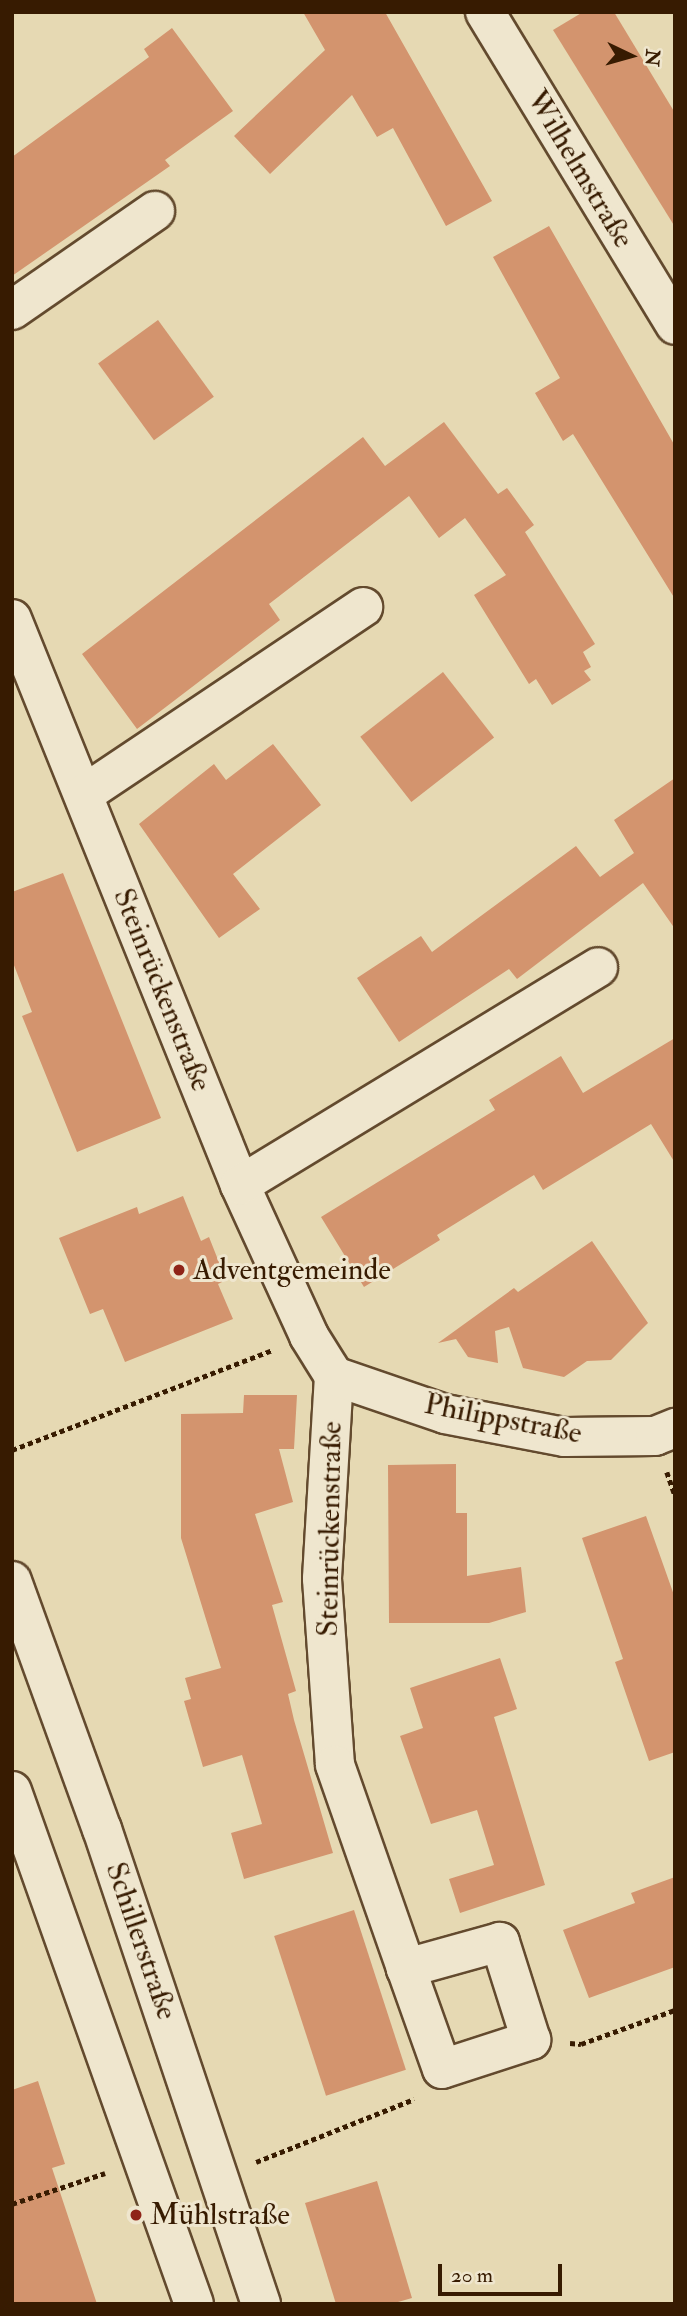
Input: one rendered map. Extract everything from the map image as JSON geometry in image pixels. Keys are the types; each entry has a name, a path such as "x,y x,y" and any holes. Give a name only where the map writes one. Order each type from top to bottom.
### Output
{"street":[{"name":"Wilhelmstraße","path":"485,12 675,325"},
{"path":"12,310 155,211"},
{"path":"84,794 363,607"},
{"name":"Steinrückenstraße","path":"12,620 240,1185 309,1336 334,1376 322,1579 335,1765 442,2069"},
{"path":"240,1185 597,967"},
{"name":"Philippstraße","path":"334,1376 445,1414 565,1437 655,1436 675,1428"},
{"name":"Schillerstraße","path":"12,1580 222,2180 261,2304"},
{"path":"12,1790 194,2304"},
{"path":"406,1968 500,1942 531,2040 442,2069"}],"path":[{"path":"12,1450 309,1336"},
{"path":"531,2040 581,2044 675,2010"},
{"path":"222,2180 414,2099 442,2069"},
{"path":"12,2204 67,2185"}],"building":[{"path":"303,12 385,12 492,201 446,226 393,128 377,137 352,95 270,174 234,136 325,50"},
{"path":"583,12 614,12 675,113 675,227 553,30"},
{"path":"172,28 233,111 165,160 170,166 12,276 12,157 149,57 144,49"},
{"path":"549,226 675,446 675,599 573,434 563,441 535,393 560,378 493,257"},
{"path":"158,320 214,397 154,440 98,363"},
{"path":"444,422 498,494 507,488 534,525 525,532 595,644 583,652 591,667 584,671 591,680 552,705 536,679 529,684 474,595 506,575 465,518 439,538 409,496 269,604 280,620 137,729 82,654 363,437 385,466"},
{"path":"443,672 494,737 411,802 360,737"},
{"path":"273,744 321,805 233,874 260,909 219,938 139,824 214,764 226,780"},
{"path":"675,778 675,929 643,883 517,979 509,969 399,1042 357,978 421,936 432,952 576,846 600,877 634,853 614,820"},
{"path":"63,873 161,1118 77,1152 22,1016 32,1012 12,960 12,892"},
{"path":"675,1038 675,1163 651,1124 543,1190 534,1175 437,1235 440,1240 364,1287 321,1217 495,1110 489,1100 561,1056 583,1093"},
{"path":"183,1196 201,1241 209,1237 226,1280 218,1284 233,1319 125,1362 103,1309 90,1314 59,1238 137,1207 139,1214"},
{"path":"592,1241 648,1323 611,1360 587,1361 564,1377 523,1368 509,1327 495,1331 498,1363 468,1357 456,1339 438,1343 514,1288 518,1292"},
{"path":"244,1395 297,1395 294,1449 279,1449 293,1502 255,1514 283,1602 272,1605 296,1691 288,1694 333,1853 244,1879 231,1833 262,1824 242,1755 203,1767 184,1701 191,1699 185,1678 221,1668 181,1538 181,1414 243,1413"},
{"path":"456,1464 456,1513 467,1513 467,1576 521,1567 526,1612 489,1623 389,1623 388,1465"},
{"path":"646,1516 675,1598 675,1752 649,1761 615,1662 623,1659 582,1538"},
{"path":"500,1658 517,1709 494,1717 545,1885 460,1913 449,1879 494,1865 477,1810 431,1824 400,1736 423,1728 410,1688"},
{"path":"675,1877 675,1967 589,1998 563,1930 635,1903 631,1893"},
{"path":"354,1910 406,2070 326,2096 274,1936"},
{"path":"38,2081 65,2164 52,2168 97,2304 12,2304 12,2090"},
{"path":"377,2181 412,2298 391,2304 336,2304 305,2203"}],"place":[{"name":"Adventgemeinde","path":"179,1270"},
{"name":"Mühlstraße","path":"136,2215"}]}
